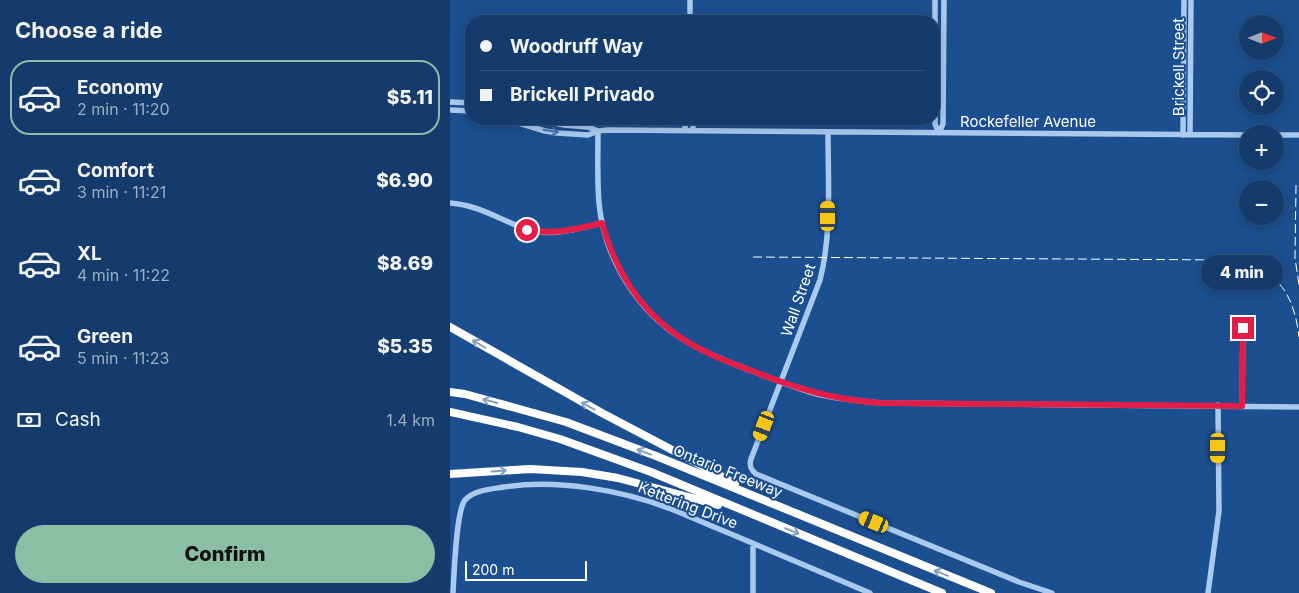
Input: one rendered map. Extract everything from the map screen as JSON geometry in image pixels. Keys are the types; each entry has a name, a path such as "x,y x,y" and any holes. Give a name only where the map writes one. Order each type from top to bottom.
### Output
{"highway":[{"path":"450,327 602,413 714,472 754,496"},
{"name":"Ontario Freeway","path":"450,392 465,394 566,422 656,456 991,593"},
{"name":"Ontario Freeway","path":"450,412 560,439 651,472 942,593"},
{"path":"450,474 530,469 582,472 634,482 747,512"}],"street":[{"path":"690,0 690,15"},
{"path":"935,0 935,15"},
{"path":"939,133 943,124 944,0"},
{"name":"Brickell Street","path":"1183,135 1184,0"},
{"name":"Brickell Street","path":"1190,135 1191,0"},
{"path":"450,102 465,102"},
{"path":"450,110 465,111"},
{"name":"Rockefeller Avenue","path":"525,125 557,133 588,135 598,131 693,131 1239,135"},
{"name":"Rockefeller Avenue","path":"564,125 588,127 598,131"},
{"path":"685,125 685,131"},
{"path":"693,125 693,131"},
{"path":"935,125 939,133"},
{"path":"598,131 598,188 602,223 611,251 622,275 640,301 658,320 683,340 705,352 781,382 818,394 847,400 881,403 1299,407"},
{"name":"Wall Street","path":"828,132 827,232 823,268 751,459 751,469 756,474 1019,582 1052,593"},
{"path":"1284,135 1299,135"},
{"path":"450,203 470,205 527,230 558,232 602,223"},
{"path":"1242,406 1243,328"},
{"path":"1208,593 1219,511 1218,405"},
{"name":"Kettering Drive","path":"453,593 454,566 462,507 466,500 472,495 496,488 520,485 552,485 582,488 616,493 643,500 670,509 870,593"},
{"path":"753,544 753,593"}],"railway":[{"path":"1296,185 1295,258 1299,285"},
{"path":"753,257 1229,260 1259,268 1280,284 1293,307 1299,337"}],"route":[{"path":"527,230 558,232 602,223 611,251 629,287 649,312 683,340 716,357 799,389 847,400 881,403 1242,406 1243,328"}]}
